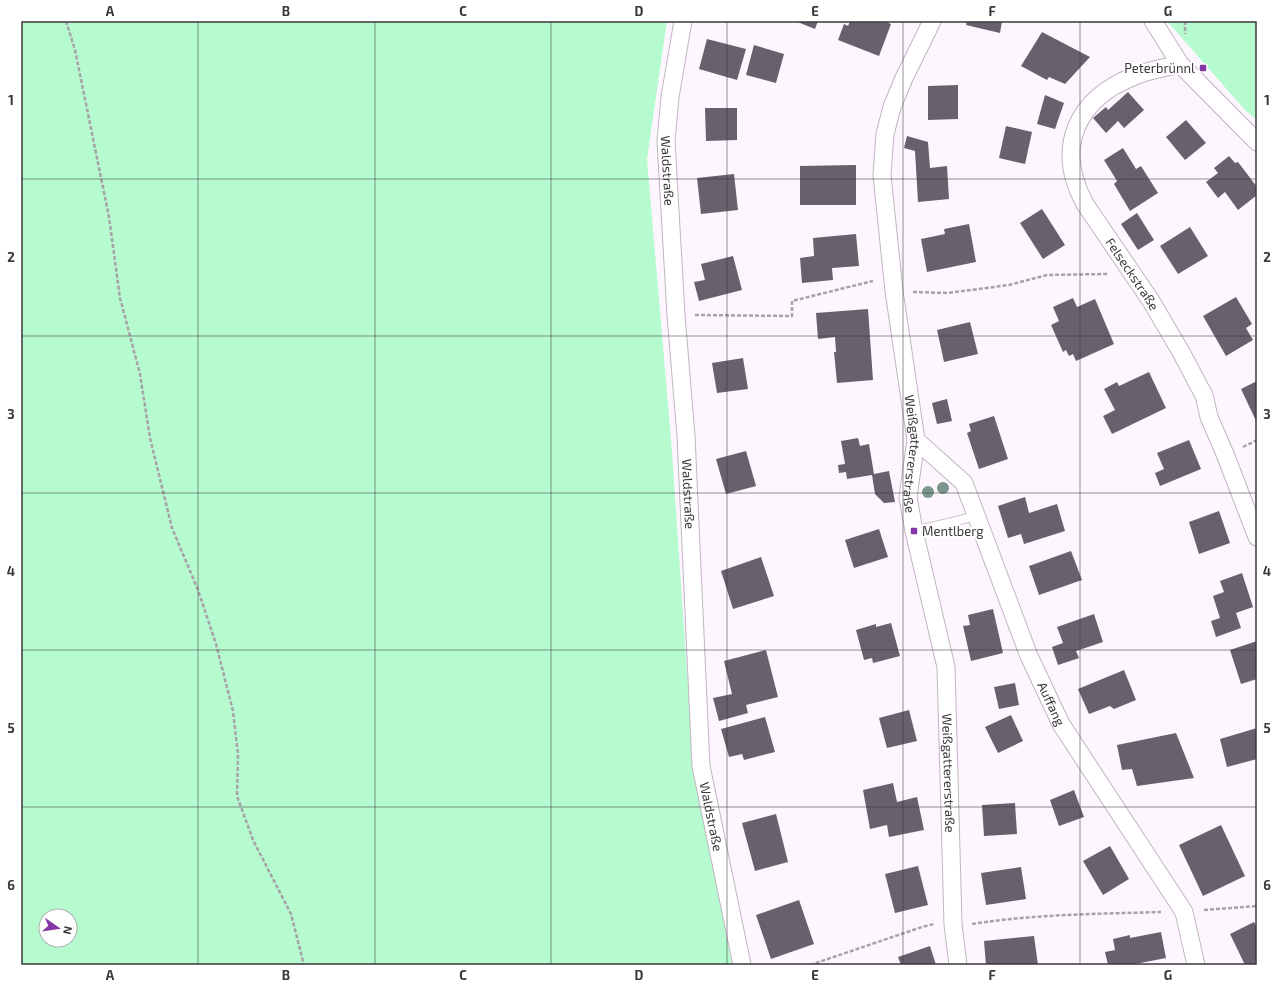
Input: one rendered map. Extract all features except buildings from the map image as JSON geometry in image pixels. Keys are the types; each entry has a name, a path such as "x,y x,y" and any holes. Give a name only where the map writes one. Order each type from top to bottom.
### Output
{"street":[{"name":"Waldstraße","path":"682,21 670,97 666,141 676,315 686,436 701,766 742,965"},
{"name":"Weißgattererstraße","path":"932,21 897,93 892,107 885,134 882,175 894,290 916,440 908,498 914,531 946,667 953,924 958,965"},
{"path":"1152,21 1180,64 1257,142"},
{"name":"Felseckstraße","path":"1180,64 1135,75 1105,91 1093,100 1084,111 1076,129 1071,159 1072,170 1079,193 1085,204 1134,274 1166,325 1204,395 1209,417 1257,537"},
{"name":"Auffang","path":"916,440 964,483 1029,656 1061,724 1184,912 1196,965"}],"lane":[{"path":"914,531 977,516"}],"path":[{"path":"66,21 74,50 109,217 120,298 140,374 150,438 172,528 198,590 216,644 233,711 238,755 237,796 253,840 291,914 304,965"},
{"path":"676,315 792,316 792,301 882,279 894,290 948,293 1009,285 1047,275 1134,274"},
{"path":"810,965 922,927 943,922 962,926 997,920 1061,915 1184,912 1257,906"}],"green space":[{"path":"21,21 667,21 647,159 672,451 693,762 732,965 21,965"},
{"path":"1167,21 1257,21 1257,120 1245,110"}],"place":[{"name":"Peterbrünnl","path":"1203,68"},
{"name":"Mentlberg","path":"914,531"}]}
